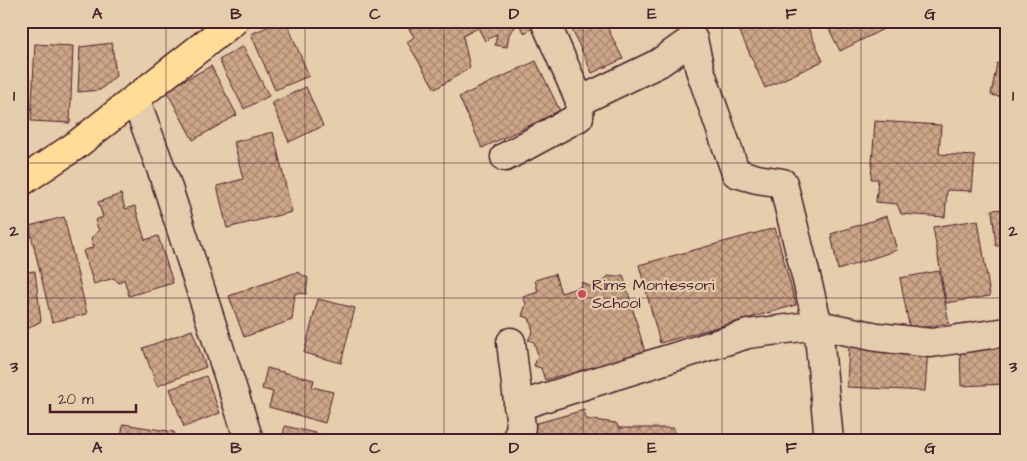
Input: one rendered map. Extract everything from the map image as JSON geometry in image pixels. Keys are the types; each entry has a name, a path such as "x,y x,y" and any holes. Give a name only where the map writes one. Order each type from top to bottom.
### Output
{"main road":[{"path":"21,182 75,146 234,21"}],"street":[{"path":"505,157 579,117 580,101 545,21"},
{"path":"580,101 659,63 694,39 700,70 736,173 783,184 818,325 829,440"},
{"path":"135,98 166,182 249,440"},
{"path":"518,406 748,334 818,325 877,337 931,344 1006,332"},
{"path":"511,342 521,427 516,440"}],"building":[{"path":"281,21 286,21 309,76 275,90 251,34"},
{"path":"423,21 535,21 537,26 525,33 518,24 509,34 507,47 495,45 497,34 485,41 478,28 463,36 470,68 435,89 407,42 414,37 409,29"},
{"path":"568,21 604,21 623,59 592,73"},
{"path":"764,21 805,21 823,61 765,88 740,32"},
{"path":"825,21 899,21 840,51"},
{"path":"112,43 116,76 100,90 78,92 80,47"},
{"path":"35,44 73,46 70,123 31,121"},
{"path":"243,46 269,96 244,109 219,60"},
{"path":"536,61 560,111 482,148 459,97"},
{"path":"997,63 1006,65 1006,98 991,95"},
{"path":"211,66 237,115 193,140 166,90"},
{"path":"306,87 323,126 289,142 272,103"},
{"path":"875,121 941,125 939,154 975,156 972,191 947,190 945,217 901,214 897,204 876,202 878,179 871,179"},
{"path":"273,132 292,212 227,228 217,186 243,179 234,142"},
{"path":"121,194 125,209 135,206 145,240 158,236 173,283 129,296 124,279 119,283 114,278 94,284 83,251 94,247 91,238 99,231 95,220 103,217 98,202"},
{"path":"1006,209 1006,245 996,246 992,210"},
{"path":"887,216 897,250 838,270 831,234"},
{"path":"64,217 87,314 52,322 29,226"},
{"path":"978,220 990,296 946,303 933,227"},
{"path":"21,227 26,253 21,254"},
{"path":"775,228 796,305 660,343 639,265"},
{"path":"35,271 41,321 24,331 21,312 21,273"},
{"path":"939,271 949,323 910,330 900,278"},
{"path":"297,272 308,278 306,294 295,293 292,320 244,337 229,296"},
{"path":"555,274 561,293 580,287 582,282 591,287 604,281 608,276 623,275 645,352 577,372 578,377 563,382 562,375 545,380 541,368 534,366 538,355 534,342 528,340 533,331 529,318 522,316 526,304 523,297 538,292 535,280"},
{"path":"1001,276 1006,276 1006,299 1003,300"},
{"path":"318,299 355,308 341,363 304,353"},
{"path":"192,330 206,367 157,386 143,348"},
{"path":"1006,344 1006,384 961,386 960,346"},
{"path":"849,345 928,349 925,391 847,387"},
{"path":"267,368 314,380 312,387 333,392 325,423 269,407 273,392 262,389"},
{"path":"206,376 220,413 184,427 170,389"},
{"path":"584,410 586,419 616,423 619,428 674,428 674,440 538,440 534,424"},
{"path":"123,424 174,432 177,440 121,440"},
{"path":"285,426 336,438 336,440 282,440"}],"place":[{"name":"Rims Montessori School","path":"582,294"}]}
